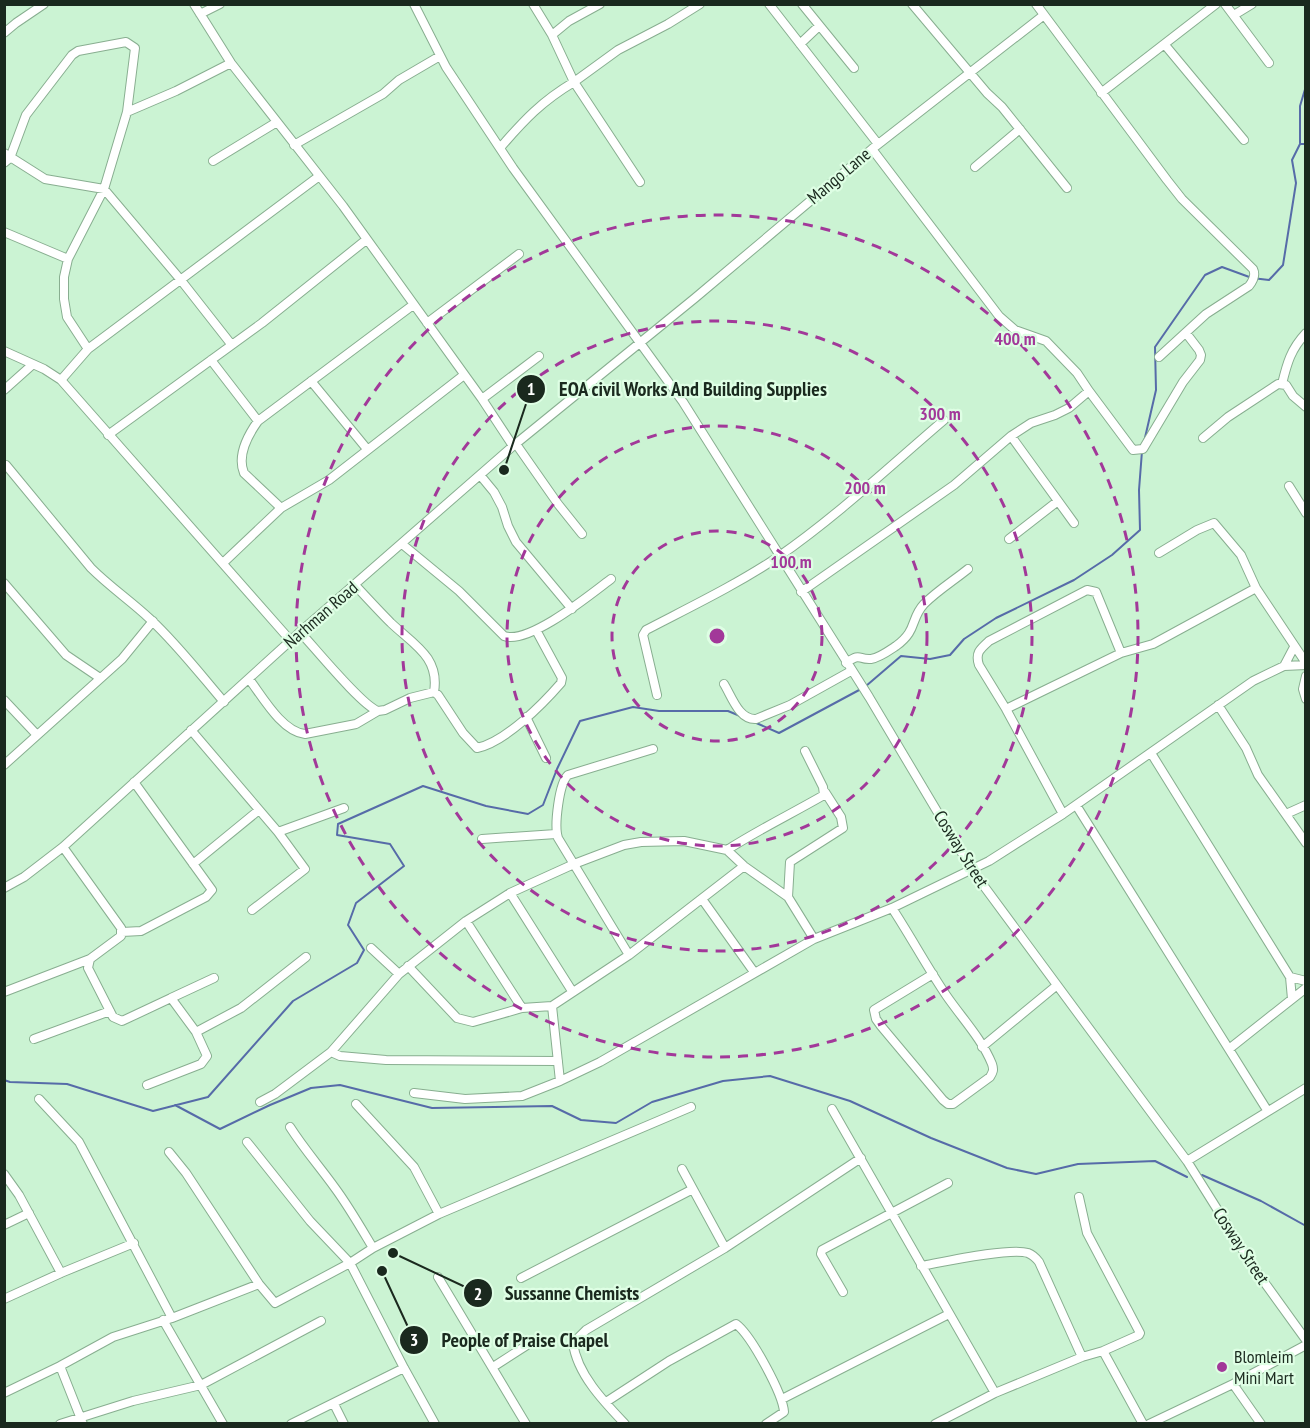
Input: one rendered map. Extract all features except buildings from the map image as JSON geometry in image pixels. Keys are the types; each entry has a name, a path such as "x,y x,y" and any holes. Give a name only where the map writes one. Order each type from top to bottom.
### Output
{"street":[{"path":"4,33 44,4"},
{"path":"194,4 231,63 318,177 343,206 582,534"},
{"path":"200,14 220,4"},
{"name":"Cosway Street","path":"414,4 440,56 500,148 689,412 868,697 972,870 1186,1161 1254,1268 1305,1340"},
{"path":"533,4 552,35 574,82 640,182"},
{"path":"552,35 570,21 600,4"},
{"path":"500,148 527,116 543,102 618,50 700,4"},
{"path":"769,4 999,316 1015,330 1047,341 1077,373 1133,450 1143,449 1183,382 1200,360 1199,350 1186,333"},
{"path":"802,4 854,68"},
{"path":"912,4 1068,188"},
{"path":"1036,4 1182,199 1255,273 1249,286 1206,314 1159,357"},
{"path":"1101,93 1216,4"},
{"path":"1225,4 1269,63"},
{"path":"1234,15 1252,4"},
{"name":"Mango Lane","path":"639,343 875,147 969,71 1044,15"},
{"path":"800,44 819,26"},
{"path":"88,349 67,317 64,277 68,259 104,189 127,111 135,48 126,42 78,51 72,55 26,115 6,158 45,179 104,189 231,344"},
{"path":"1165,45 1244,140"},
{"path":"294,145 383,94 399,80 440,56"},
{"path":"127,111 176,91 231,63"},
{"path":"213,161 277,122"},
{"path":"975,167 1020,129"},
{"path":"61,380 88,349 318,177"},
{"path":"4,232 68,259"},
{"path":"108,435 262,323 366,240"},
{"path":"427,323 519,254"},
{"path":"281,508 244,473 241,466 241,458 258,421 413,305"},
{"path":"1282,384 1288,357 1305,333"},
{"name":"Narhman Road","path":"4,888 24,877 63,847 300,632 515,445 639,343"},
{"path":"4,351 44,369 61,380 291,641"},
{"path":"482,399 539,356"},
{"path":"211,360 258,421"},
{"path":"4,390 32,365"},
{"path":"223,563 281,508 329,480 464,375"},
{"path":"311,381 367,449"},
{"path":"1282,384 1305,407"},
{"path":"1203,438 1228,417 1272,388 1282,384"},
{"path":"801,592 954,485 1011,436 1031,423 1068,408 1089,391"},
{"path":"657,695 643,635 646,630 755,572 778,556 824,523 944,420"},
{"path":"1011,436 1074,523"},
{"path":"6,465 91,568 153,621 224,702"},
{"path":"480,475 494,492 516,542 572,609"},
{"path":"1289,486 1305,513"},
{"path":"1009,539 1058,501"},
{"path":"414,1093 465,1099 522,1096 600,1062 814,939 892,908 972,870 1063,814 1253,681 1284,666 1305,664 1256,588 1241,555 1214,523 1197,530 1159,553"},
{"path":"402,544 459,591 504,636 517,637 536,630 572,609 611,579"},
{"path":"846,663 858,656 874,658 908,636 914,627 916,615 923,605 968,569"},
{"path":"4,583 66,655 100,678"},
{"path":"355,585 389,621 423,650 435,678 434,692"},
{"path":"1006,709 1121,653 1153,644 1256,588"},
{"path":"1063,814 1006,709 979,665 977,657 980,650 989,642 1087,590 1096,592 1121,653"},
{"path":"4,765 122,659 153,621"},
{"path":"249,679 285,726 297,734 317,733 356,724 378,711 420,694 434,692 463,733 477,748 484,747 503,736 526,717 557,687 562,678 536,630"},
{"path":"300,632 354,691 371,708 378,711"},
{"path":"1284,666 1294,647"},
{"path":"724,684 742,714 752,720 790,705 852,673"},
{"path":"1305,676 1303,690 1305,699"},
{"path":"4,699 37,735"},
{"path":"1218,705 1246,748 1258,776 1287,814 1305,843"},
{"path":"526,717 546,758"},
{"path":"191,730 278,832 305,868 252,910"},
{"path":"629,955 556,834 561,784 565,777 653,749"},
{"path":"788,897 790,862 843,828 841,817 825,792 805,751"},
{"path":"1151,753 1290,976 1292,999"},
{"path":"122,932 141,931 206,897 212,890 134,782"},
{"path":"727,850 753,833 816,800 825,792"},
{"path":"1076,805 1267,1110"},
{"path":"1287,814 1305,805"},
{"path":"278,832 344,808"},
{"path":"194,864 259,810"},
{"path":"482,839 556,834"},
{"path":"260,1102 275,1094 331,1053 399,974 466,921 510,893 574,864 624,845 641,842 686,841 727,850 744,866 788,897 814,939"},
{"path":"4,992 90,959 121,936 121,928 63,847"},
{"path":"408,966 458,1018 465,1021 473,1022 522,1008 552,1006 629,955 744,866"},
{"path":"510,893 572,991"},
{"path":"702,899 754,972"},
{"path":"892,908 993,1067 993,1073 958,1103 948,1104 876,1019 874,1010 877,1006 933,974"},
{"path":"466,921 522,1008"},
{"path":"371,948 399,974"},
{"path":"196,1032 240,1008 306,957"},
{"path":"90,959 88,968 113,1017 122,1021 214,978"},
{"path":"1290,976 1305,981"},
{"path":"982,1047 1056,986"},
{"path":"1229,1049 1305,988"},
{"path":"147,1084 204,1062 207,1056 196,1032 171,998"},
{"path":"552,1006 560,1081"},
{"path":"34,1039 110,1011"},
{"path":"331,1053 340,1056 386,1060 558,1061"},
{"path":"1186,1161 1305,1088"},
{"path":"39,1099 79,1142 172,1318"},
{"path":"356,1104 414,1167 439,1215"},
{"path":"169,1152 186,1173 259,1284 275,1303 350,1263 373,1248 439,1215 691,1107"},
{"path":"832,1109 995,1393"},
{"path":"290,1127 309,1157 335,1188 373,1248"},
{"path":"247,1142 310,1221 350,1263 435,1424"},
{"path":"625,1424 595,1390 577,1358 573,1343 576,1337 725,1248 861,1158"},
{"path":"682,1168 725,1248"},
{"path":"4,1174 29,1213 61,1273"},
{"path":"843,1292 821,1252 948,1183"},
{"path":"521,1278 693,1190"},
{"path":"938,1423 995,1393 1139,1335 1140,1329 1087,1233 1079,1197"},
{"path":"4,1225 29,1213"},
{"path":"4,1299 134,1243"},
{"path":"921,1266 982,1255 1028,1253 1039,1262 1082,1357"},
{"path":"438,1277 526,1424"},
{"path":"4,1393 113,1337 172,1318 259,1284"},
{"path":"782,1399 949,1314"},
{"path":"163,1320 223,1424"},
{"path":"60,1424 81,1420 133,1401 201,1385 321,1321"},
{"path":"606,1402 669,1362 736,1324 757,1352 782,1399 784,1412 766,1424"},
{"path":"493,1367 535,1340"},
{"path":"1149,1424 1233,1384 1305,1345"},
{"path":"1103,1351 1143,1424"},
{"path":"60,1366 81,1420"},
{"path":"291,1424 404,1368"},
{"path":"1233,1384 1261,1424"},
{"path":"334,1404 344,1424"}],"waterway":[{"path":"1300,143 1300,106 1306,86"},
{"path":"1144,442 1156,390 1155,347 1205,275 1222,267 1252,278 1269,280 1283,265 1296,183 1292,160 1300,144 1306,144"},
{"path":"866,686 901,656 930,659 950,655 964,639 996,618 1074,580 1112,555 1140,530 1139,490 1142,451"},
{"path":"754,722 779,733 861,689"},
{"path":"4,1080 67,1084 153,1111 208,1097 293,1001 357,963 364,950 348,925 356,903 404,866 390,844 337,835 338,824 423,786 486,806 528,814 543,805 580,721 633,707 659,711 728,711 740,716"},
{"path":"175,1105 220,1129 311,1088 340,1085 432,1108 552,1106 581,1120 616,1123 652,1102 723,1081 770,1076 850,1101 931,1138 1007,1168 1036,1174 1078,1164 1155,1161 1187,1177"},
{"path":"1202,1175 1261,1201 1306,1226"}],"place":[{"name":"EOA civil Works And Building Supplies","path":"504,470"},
{"name":"Sussanne Chemists","path":"393,1253"},
{"name":"People of Praise Chapel","path":"382,1271"},
{"name":"Blomleim Mini Mart","path":"1222,1367"}]}
